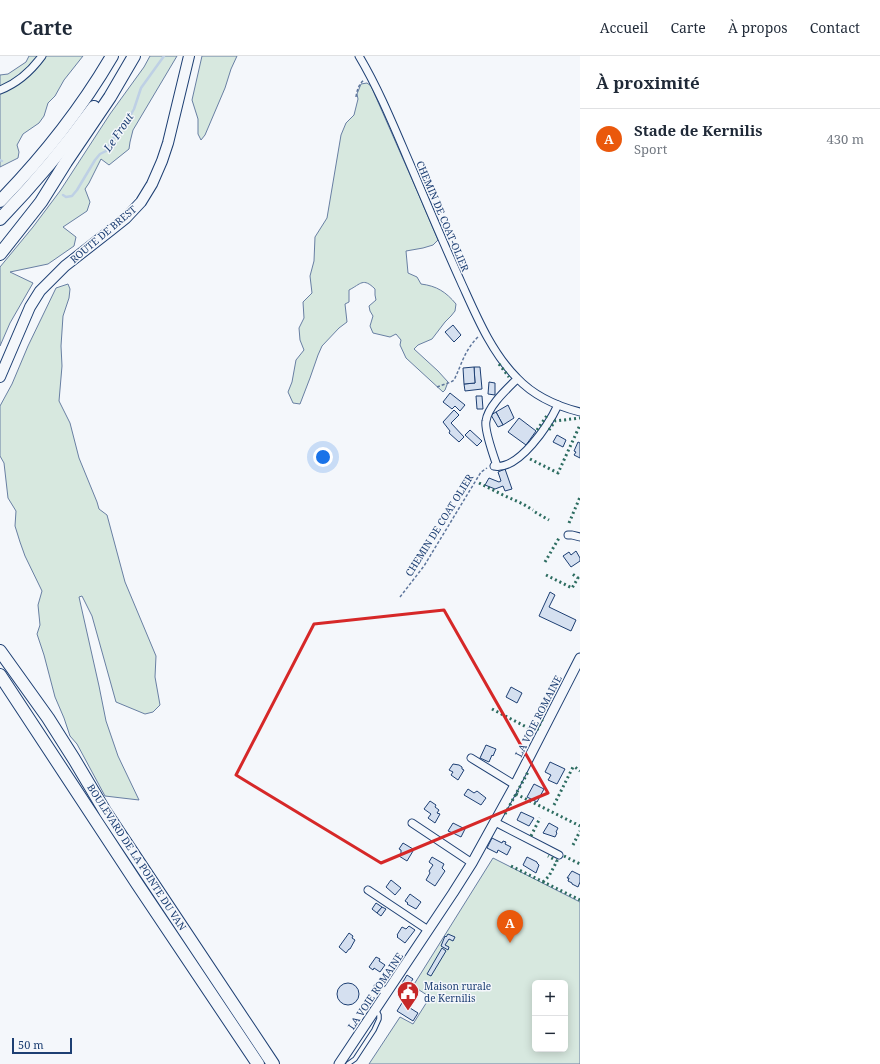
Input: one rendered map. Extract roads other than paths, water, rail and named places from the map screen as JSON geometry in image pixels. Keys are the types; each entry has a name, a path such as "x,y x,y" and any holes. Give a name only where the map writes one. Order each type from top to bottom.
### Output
{"highway":[{"path":"0,201 36,162 72,117 112,56"},
{"path":"0,220 33,185 68,142 98,102 128,56"},
{"path":"0,254 41,202 66,162 110,98 134,56"},
{"name":"BOULEVARD DE LA POINTE DU VAN","path":"0,651 48,718 106,813 273,1064"},
{"name":"BOULEVARD DE LA POINTE DU VAN","path":"0,675 258,1064"}],"main road":[{"name":"ROUTE DE BREST","path":"0,377 30,307 40,291 65,266 126,218 141,202 152,184 168,143 189,56"}],"street":[{"path":"0,90 23,77 42,56"},
{"name":"CHEMIN DE COAT-OLIER","path":"359,56 380,95 457,272 485,332 504,364 517,379 533,393 548,401 580,412"},
{"path":"517,379 493,405 486,420 486,430 496,466 511,463 523,454 545,428 558,405"},
{"path":"568,535 580,537"},
{"name":"LA VOIE ROMAINE","path":"339,1064 472,863 516,784 580,658"},
{"path":"471,758 516,784"},
{"path":"494,822 559,855"},
{"path":"412,823 472,863"},
{"path":"368,890 428,930"},
{"path":"378,987 386,993"}],"lane":[{"path":"348,1064 355,1059 377,1024 379,1015 378,1011 376,1010"}],"waterway":[{"name":"Le Frout","path":"63,195 66,197 72,196 95,160 100,154 106,151 134,109 141,88 164,56"}],"place":[{"name":"Stade de Kernilis","path":"510,943"},
{"name":"Maison rurale de Kernilis","path":"408,1012"}]}
